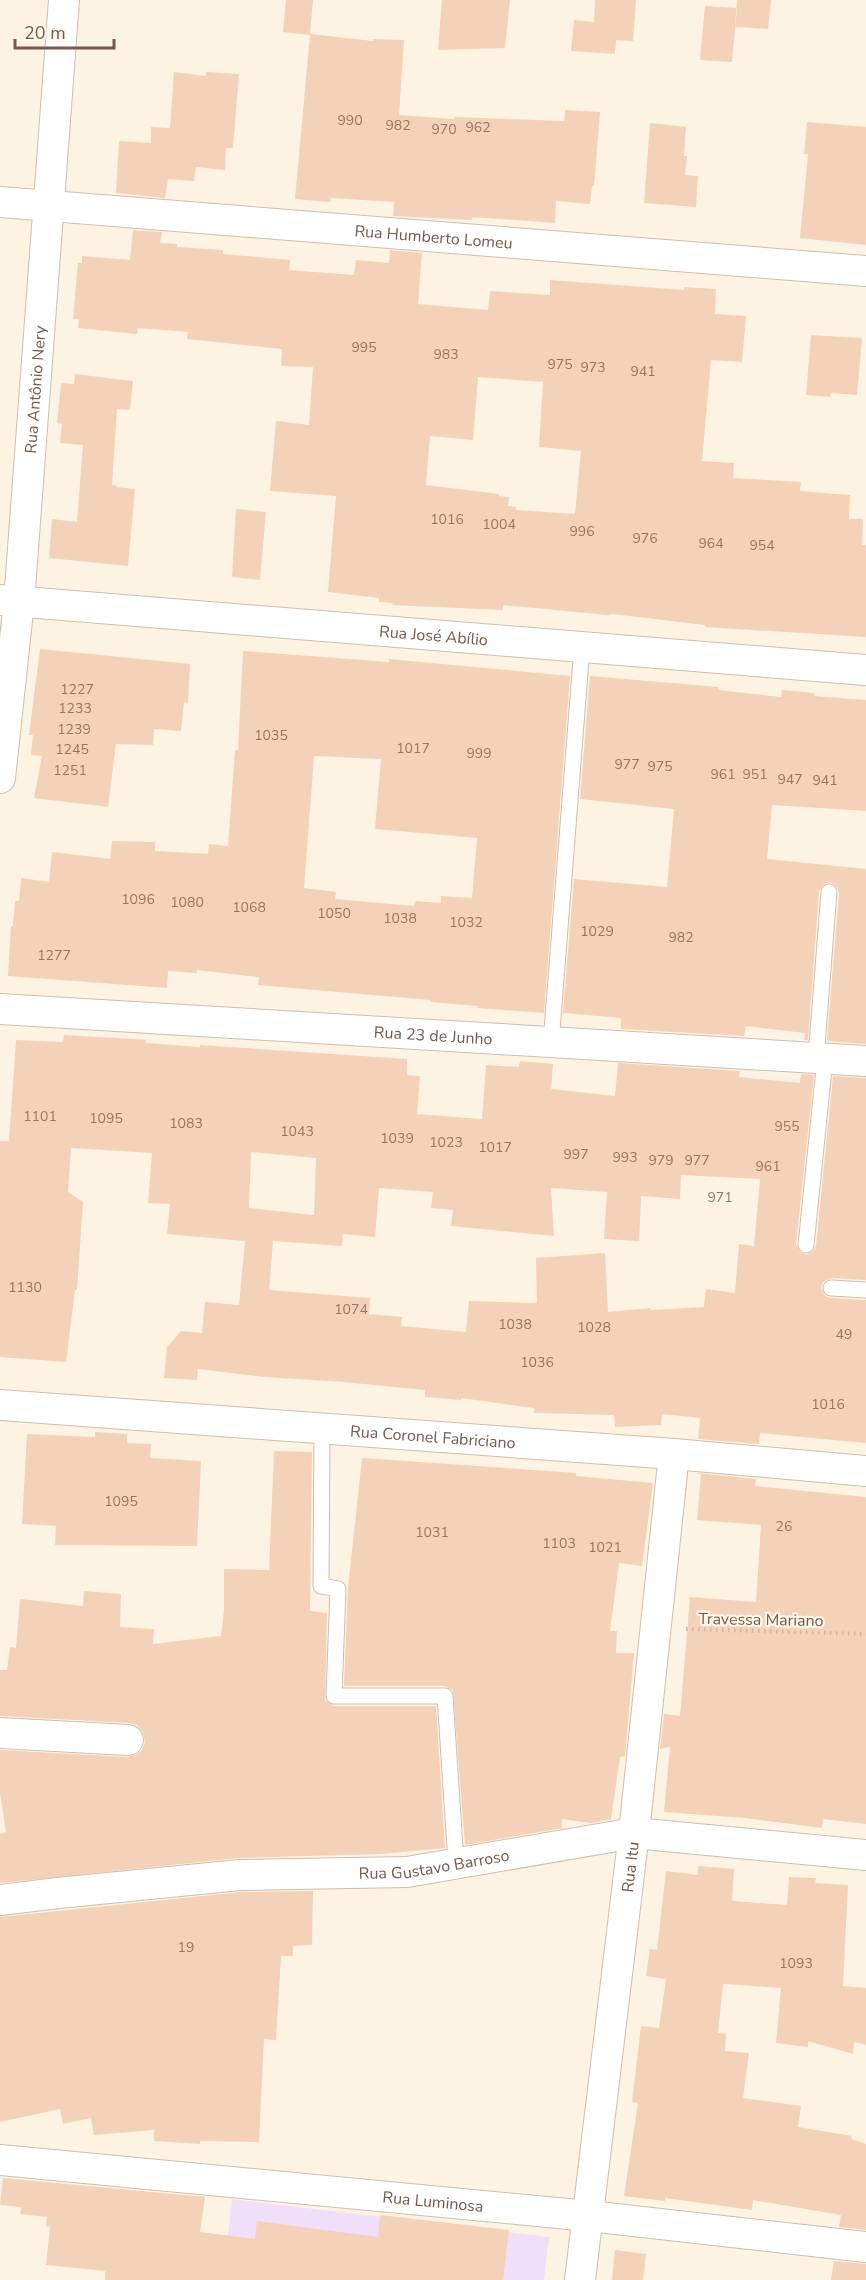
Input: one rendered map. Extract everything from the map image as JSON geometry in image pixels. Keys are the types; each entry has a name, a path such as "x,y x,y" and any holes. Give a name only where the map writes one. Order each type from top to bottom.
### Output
{"street":[{"name":"Rua Antônio Nery","path":"0,778 9,601 47,206 64,0"},
{"name":"Rua Humberto Lomeu","path":"0,202 866,272"},
{"name":"Rua José Abílio","path":"9,601 866,670"},
{"name":"Rua 23 de Junho","path":"0,1009 866,1061"},
{"name":"Rua Coronel Fabriciano","path":"0,1405 674,1454 866,1471"},
{"name":"Rua Itu","path":"580,2280 634,1833 674,1454"},
{"path":"0,1733 128,1740"},
{"name":"Rua Gustavo Barroso","path":"0,1900 240,1875 407,1872 634,1833 866,1855"},
{"name":"Rua Luminosa","path":"0,2160 589,2216 866,2247"}],"lane":[{"path":"551,1042 582,647"},
{"path":"806,1245 820,1058 829,892"},
{"path":"831,1288 866,1290"},
{"path":"322,1429 321,1586 338,1589 334,1696 445,1696 456,1863"}],"path":[{"name":"Travessa Mariano","path":"656,1628 866,1634"}],"shaded area":[{"path":"232,2199 549,2237 544,2280 223,2280"}],"building":[{"path":"286,0 313,0 310,34 373,41 373,39 404,40 399,115 454,119 455,117 564,121 565,110 600,112 594,186 592,186 590,204 556,201 555,223 472,217 472,220 393,216 394,202 331,198 330,202 295,199 310,35 283,32"},
{"path":"442,0 510,0 505,48 438,50"},
{"path":"595,0 636,0 633,41 616,40 615,54 571,51 574,20 594,22"},
{"path":"737,0 771,0 768,29 735,27"},
{"path":"705,6 737,8 732,62 700,60"},
{"path":"174,72 206,76 206,72 239,74 233,148 226,148 225,170 196,167 194,181 168,179 165,198 116,193 119,141 151,143 151,127 170,128"},
{"path":"807,122 866,127 866,245 800,238 808,154 804,154"},
{"path":"650,123 686,127 685,175 698,176 696,207 644,203"},
{"path":"133,230 162,232 160,243 177,244 177,247 223,250 223,254 290,260 289,270 354,275 356,260 389,263 390,250 422,253 418,304 488,310 490,291 550,295 550,280 684,290 684,287 716,289 715,314 746,316 742,362 711,360 702,461 734,463 733,478 801,482 800,491 850,495 849,519 863,519 862,545 866,545 866,637 705,627 705,625 613,614 503,605 503,610 392,605 393,603 379,602 379,598 328,592 336,496 270,491 276,421 309,425 313,367 281,366 282,349 187,339 188,332 138,328 137,334 78,328 79,319 73,319 78,263 82,263 82,256 130,260","holes":["478,377 543,382 539,447 581,451 575,514 516,510 516,507 508,506 509,497 499,496 499,494 426,485 430,436 473,440"]},
{"path":"811,335 862,338 857,395 831,393 830,397 806,395"},
{"path":"75,374 133,381 130,410 117,409 112,485 135,489 128,566 49,558 52,519 77,522 83,445 60,443 62,424 57,423 61,383 74,384"},
{"path":"236,509 266,512 260,580 232,577"},
{"path":"40,649 190,664 188,703 184,702 181,731 154,729 153,745 116,744 108,807 34,798 42,756 31,755 33,735 29,735"},
{"path":"243,651 389,662 389,659 570,676 544,1013 477,1008 478,1006 430,1002 430,1000 258,985 259,977 197,970 197,973 168,971 167,988 8,976 11,926 13,926 15,901 19,901 21,878 49,882 52,852 110,859 112,841 155,842 155,851 208,854 209,844 228,846 235,750 238,750","holes":["314,756 381,759 375,829 477,838 472,898 441,896 441,903 415,901 414,906 335,899 336,892 304,888"]},
{"path":"590,676 718,687 718,690 781,697 782,690 814,693 814,696 866,700 866,811 772,805 767,859 866,869 866,1044 827,1041 839,893 837,887 830,882 824,884 819,891 808,1040 804,1040 805,1033 746,1026 744,1036 621,1029 621,1018 563,1013 574,879 667,887 674,809 580,799"},
{"path":"64,1035 146,1040 146,1043 200,1047 200,1045 407,1059 407,1075 420,1076 417,1114 482,1119 486,1065 519,1067 520,1061 553,1064 551,1089 615,1096 618,1063 740,1071 739,1077 800,1083 801,1074 814,1075 796,1244 800,1252 806,1255 816,1246 833,1076 866,1078 866,1280 831,1278 823,1282 821,1288 825,1296 830,1298 866,1300 866,1443 760,1433 759,1444 698,1439 700,1418 662,1414 661,1425 615,1427 614,1415 534,1413 534,1408 461,1398 461,1400 425,1397 425,1390 344,1382 264,1377 198,1369 197,1380 164,1378 167,1347 181,1331 202,1333 205,1302 239,1305 245,1241 167,1234 170,1204 148,1203 152,1153 71,1148 68,1192 83,1202 77,1290 75,1290 66,1362 0,1357 0,1141 9,1141 16,1040 63,1042","holes":["251,1152 316,1158 314,1215 249,1208","681,1175 760,1179 754,1246 739,1244 735,1293 706,1289 704,1307 608,1312 605,1253 536,1258 537,1303 469,1301 466,1332 401,1326 402,1317 369,1314 370,1298 269,1290 273,1241 342,1246 343,1234 375,1237 379,1188 433,1192 431,1208 453,1210 451,1226 554,1236 551,1188 607,1192 604,1239 639,1241 641,1196 680,1199"]},
{"path":"95,1432 127,1434 127,1443 151,1444 150,1458 201,1461 197,1546 55,1545 56,1526 22,1524 27,1434 95,1437"},
{"path":"274,1451 312,1452 310,1611 327,1613 325,1700 334,1706 436,1706 445,1848 380,1854 238,1858 0,1883 0,1834 6,1832 0,1793 0,1750 127,1757 136,1755 142,1750 145,1742 143,1732 137,1725 129,1723 0,1716 0,1670 7,1670 10,1647 16,1648 20,1599 83,1606 84,1591 121,1594 120,1627 154,1629 153,1644 221,1636 224,1610 224,1569 269,1570"},
{"path":"362,1458 576,1473 576,1476 653,1483 642,1566 619,1563 610,1631 617,1631 616,1653 634,1653 625,1756 620,1757 611,1819 591,1823 562,1819 562,1828 465,1845 453,1690 445,1686 344,1686 348,1588"},
{"path":"696,1473 756,1479 755,1486 866,1497 866,1824 823,1819 822,1828 745,1818 664,1812 670,1747 660,1749 664,1714 680,1716 690,1597 756,1602 761,1525 697,1520 701,1475"},
{"path":"698,1866 734,1869 732,1901 787,1905 789,1877 816,1878 815,1883 848,1885 843,1986 866,1988 866,2045 854,2042 853,2054 808,2041 808,2047 776,2043 781,1988 723,1984 718,2033 726,2034 725,2051 749,2053 743,2098 801,2106 798,2127 852,2136 851,2139 866,2144 866,2230 839,2227 841,2215 753,2200 752,2210 665,2198 665,2201 624,2196 638,2103 632,2102 641,2026 659,2028 666,1979 646,1976 650,1949 657,1950 666,1871 698,1875"},
{"path":"313,1891 312,1945 293,1946 293,1956 281,1956 276,2040 264,2039 259,2142 200,2141 200,2144 154,2141 154,2130 94,2135 91,2118 63,2124 60,2109 0,2122 0,1917 241,1892"},
{"path":"3,2178 205,2197 200,2232 255,2239 257,2221 378,2237 380,2215 509,2230 503,2280 105,2280 105,2271 46,2265 50,2227 46,2226 47,2217 20,2214 21,2207 0,2205"},
{"path":"615,2250 646,2254 643,2280 612,2280"},
{"path":"834,2261 866,2264 866,2280 831,2280"}]}
